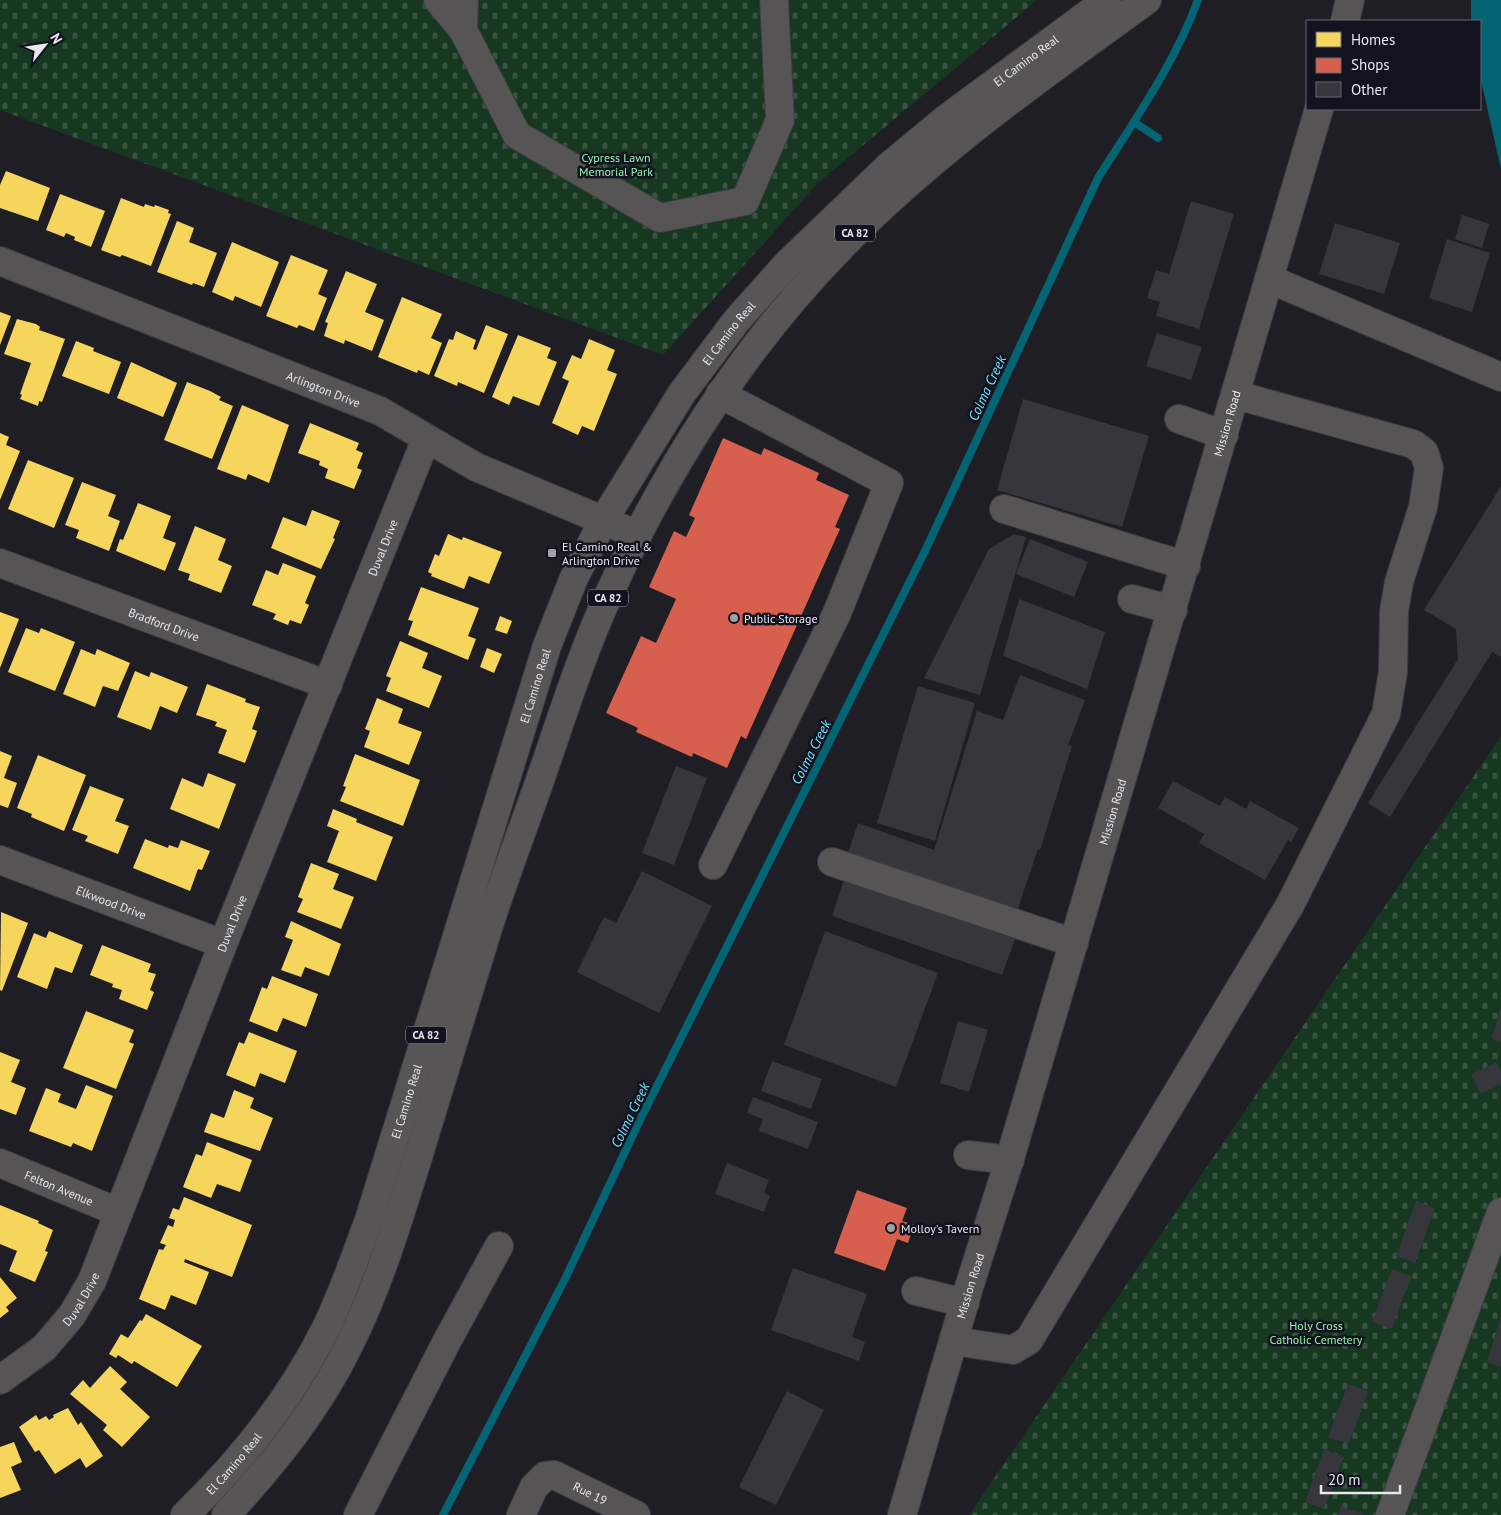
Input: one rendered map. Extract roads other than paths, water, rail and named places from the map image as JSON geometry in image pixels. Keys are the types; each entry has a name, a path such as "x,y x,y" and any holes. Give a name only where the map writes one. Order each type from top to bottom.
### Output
{"main road":[{"name":"El Camino Real","path":"184,1515 239,1458 271,1418 298,1377 324,1330 348,1276 373,1208 547,646 573,580 603,521 682,393 737,320 788,263 889,166 947,118 1107,0"},
{"name":"El Camino Real","path":"226,1515 278,1456 322,1394 349,1346 374,1291 395,1231 496,906 581,662 608,597 661,491 720,394 762,336 809,281 859,229 905,186 968,133 1147,0"}],"street":[{"path":"438,0 463,30 517,135 660,218 745,201 780,120 774,0"},
{"path":"463,30 464,0"},
{"name":"Mission Road","path":"902,1515 1010,1160 1319,110"},
{"name":"Arlington Drive","path":"0,261 380,411 476,467 638,535"},
{"path":"1269,279 1501,377"},
{"path":"713,865 837,613 889,482 720,394"},
{"path":"954,1341 1013,1350 1029,1340 1290,905 1386,714 1393,672 1394,611 1399,582 1423,507 1429,468 1424,452 1413,444 1236,395"},
{"path":"1179,419 1224,435"},
{"name":"Duval Drive","path":"0,1380 44,1348 72,1315 92,1281 223,944 426,439"},
{"path":"1004,509 1186,566"},
{"name":"Bradford Drive","path":"0,563 328,685"},
{"path":"1132,599 1173,610"},
{"name":"Elkwood Drive","path":"0,860 223,944"},
{"path":"832,862 1074,943"},
{"path":"968,1155 1010,1160"},
{"name":"Felton Avenue","path":"0,1164 118,1212"},
{"path":"1390,1515 1501,1212"},
{"path":"358,1515 447,1341 499,1246"},
{"path":"916,1291 965,1303"},
{"name":"Rue 19","path":"520,1515 534,1486 545,1476 554,1475 636,1515"}],"water":[{"path":"1471,0 1501,0 1501,169 1481,80 1481,20 1471,20"}],"waterway":[{"name":"Colma Creek","path":"443,1515 566,1277 639,1122 926,549 1098,178 1166,69 1189,23 1198,0"},
{"path":"1134,122 1158,138"}],"place":[{"name":"El Camino Real & Arlington Drive","path":"552,553"},
{"name":"Public Storage","path":"734,618"},
{"name":"Molloy's Tavern","path":"891,1228"}],"park label":[{"name":"Cypress Lawn Memorial Park","path":"616,164"},
{"name":"Holy Cross Catholic Cemetery","path":"1316,1332"}]}
